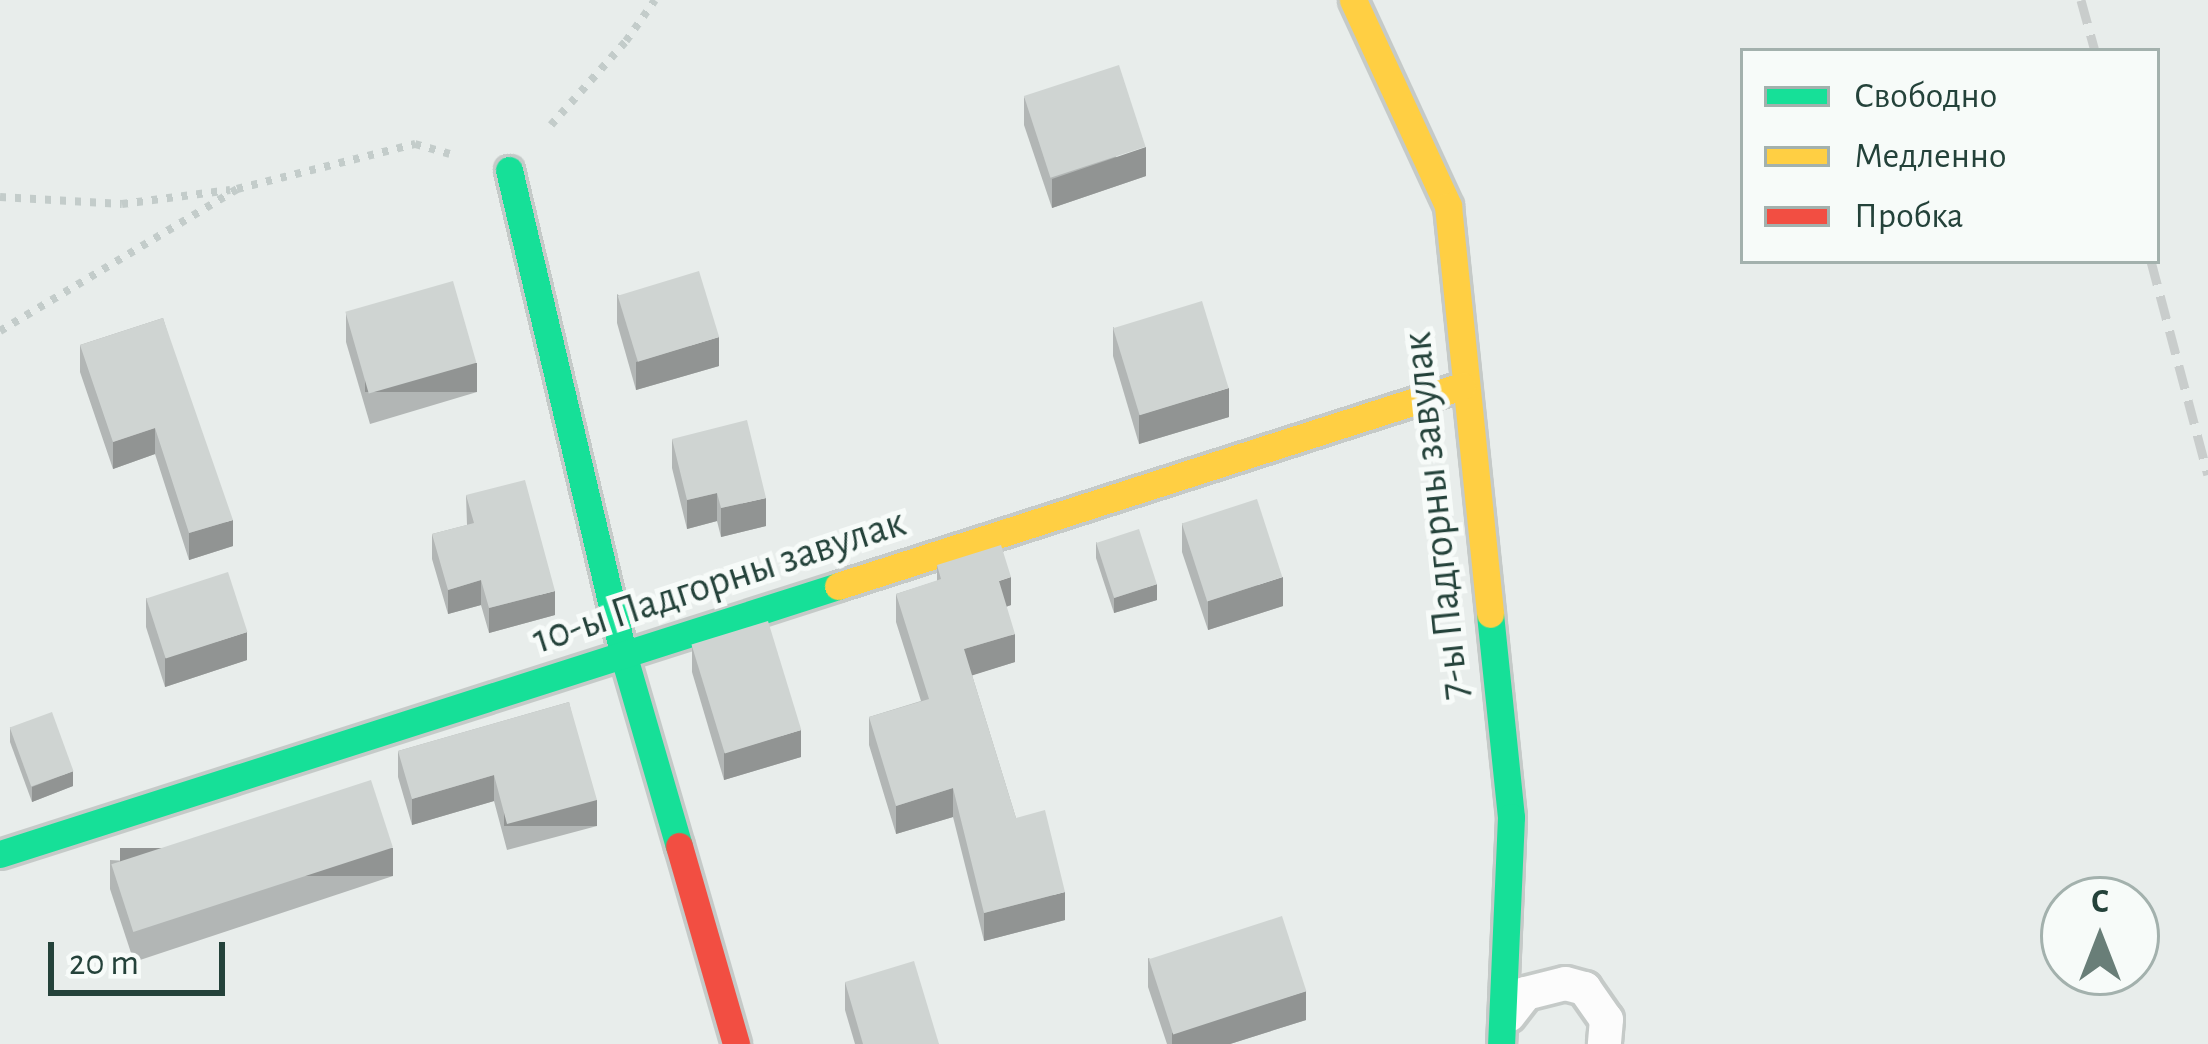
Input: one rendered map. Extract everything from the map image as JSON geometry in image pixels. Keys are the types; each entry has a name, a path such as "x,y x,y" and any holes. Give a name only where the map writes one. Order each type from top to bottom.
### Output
{"street":[{"name":"7-ы Падгорны завулак","path":"1353,0 1448,206 1462,386 1511,817 1501,1044"},
{"path":"509,170 624,657 736,1044"},
{"name":"10-ы Падгорны завулак","path":"0,854 1462,386"}],"lane":[{"path":"1501,1044 1510,1006 1525,993 1565,983 1584,988 1596,1000 1606,1019 1604,1044"}],"path":[{"path":"0,197 122,204 237,189 415,144 509,170 626,41 655,0"},
{"path":"0,331 237,189"}],"building":[{"path":"1119,65 1146,147 1050,178 1024,96"},
{"path":"699,271 719,337 638,362 618,296"},
{"path":"453,281 476,363 369,394 345,312"},
{"path":"1202,301 1229,388 1140,415 1113,328"},
{"path":"163,318 233,520 189,533 155,428 113,442 80,345"},
{"path":"747,420 766,498 721,508 717,493 687,500 672,439"},
{"path":"525,480 555,591 489,608 481,580 448,590 432,534 474,523 466,495"},
{"path":"1257,499 1282,577 1207,601 1182,523"},
{"path":"1139,529 1157,584 1114,598 1096,543"},
{"path":"1001,545 1011,577 999,581 1015,634 964,649 1016,818 1045,810 1065,892 984,913 953,788 896,806 869,717 929,699 896,594 941,579 937,565"},
{"path":"228,572 247,632 166,658 146,599"},
{"path":"768,621 801,730 725,753 691,644"},
{"path":"569,702 597,800 507,824 494,775 412,799 398,751"},
{"path":"52,712 74,771 31,787 10,727"},
{"path":"371,780 393,848 133,932 111,864"},
{"path":"1282,916 1306,991 1173,1034 1149,959"},
{"path":"914,961 939,1044 863,1044 845,982"}],"railway":[{"path":"2081,0 2094,48"},
{"path":"2152,264 2208,475"}],"traffic: fast":[{"path":"509,170 624,657 679,846"},
{"path":"0,854 838,586"},
{"path":"1490,614 1511,817 1501,1044"}],"traffic: slow":[{"path":"1353,0 1448,206 1490,614"},
{"path":"838,586 1462,386"}],"traffic: jam":[{"path":"679,846 736,1044"}]}
